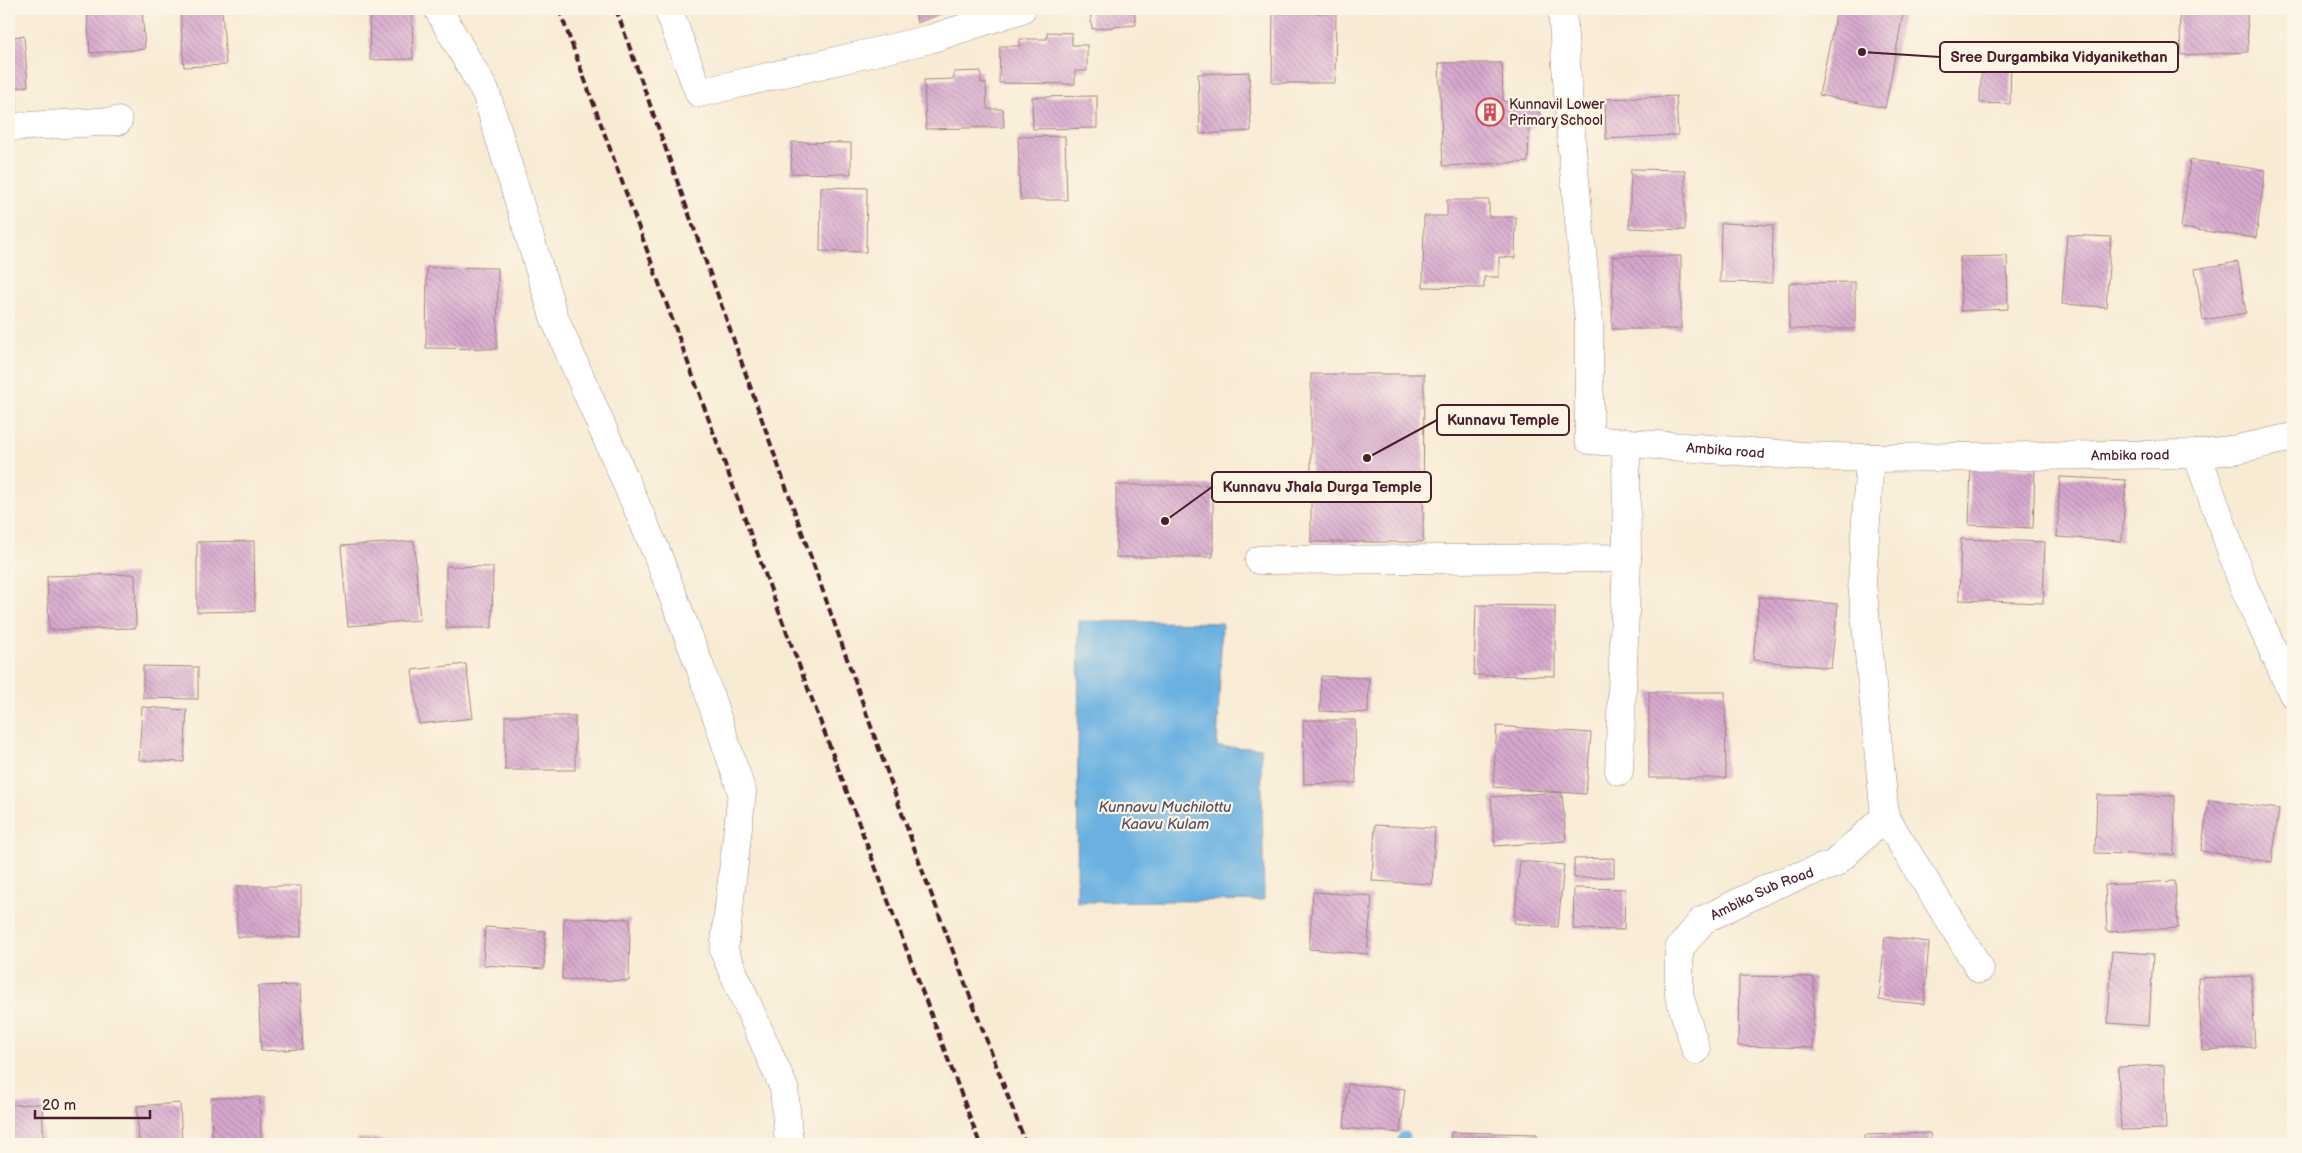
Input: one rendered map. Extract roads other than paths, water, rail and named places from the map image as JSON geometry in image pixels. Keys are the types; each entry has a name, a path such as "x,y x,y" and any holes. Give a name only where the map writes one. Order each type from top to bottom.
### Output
{"street":[{"path":"438,9 486,93 554,317 656,551 700,667 742,792 724,951 784,1088 790,1144"},
{"path":"668,9 699,93 930,39 1022,9"},
{"name":"Ambika road","path":"1562,9 1572,149 1589,323 1589,440 1804,456 1870,458 2197,454 2238,450 2293,437"},
{"path":"9,127 118,122"},
{"path":"1619,771 1628,558 1626,442"},
{"path":"2197,454 2244,587 2293,694"},
{"path":"1870,458 1862,583 1885,817 1980,969"},
{"path":"1259,560 1628,558"},
{"name":"Ambika Sub Road","path":"1696,1050 1679,995 1679,949 1703,920 1774,885 1834,864 1885,817"}],"water":[{"name":"Kunnavu Muchilottu Kaavu Kulam","path":"1079,621 1222,623 1217,747 1261,748 1264,900 1077,902"}],"waterway":[{"path":"1402,1144 1404,1137"}],"railway":[{"path":"559,9 776,604 980,1144"},
{"path":"616,9 921,867 1026,1144"}],"place":[{"name":"Sree Durgambika Vidyanikethan","path":"1862,52"},
{"name":"Kunnavil Lower Primary School","path":"1490,112"},
{"name":"Kunnavu Temple","path":"1367,458"},
{"name":"Kunnavu Jhala Durga Temple","path":"1165,521"}]}
